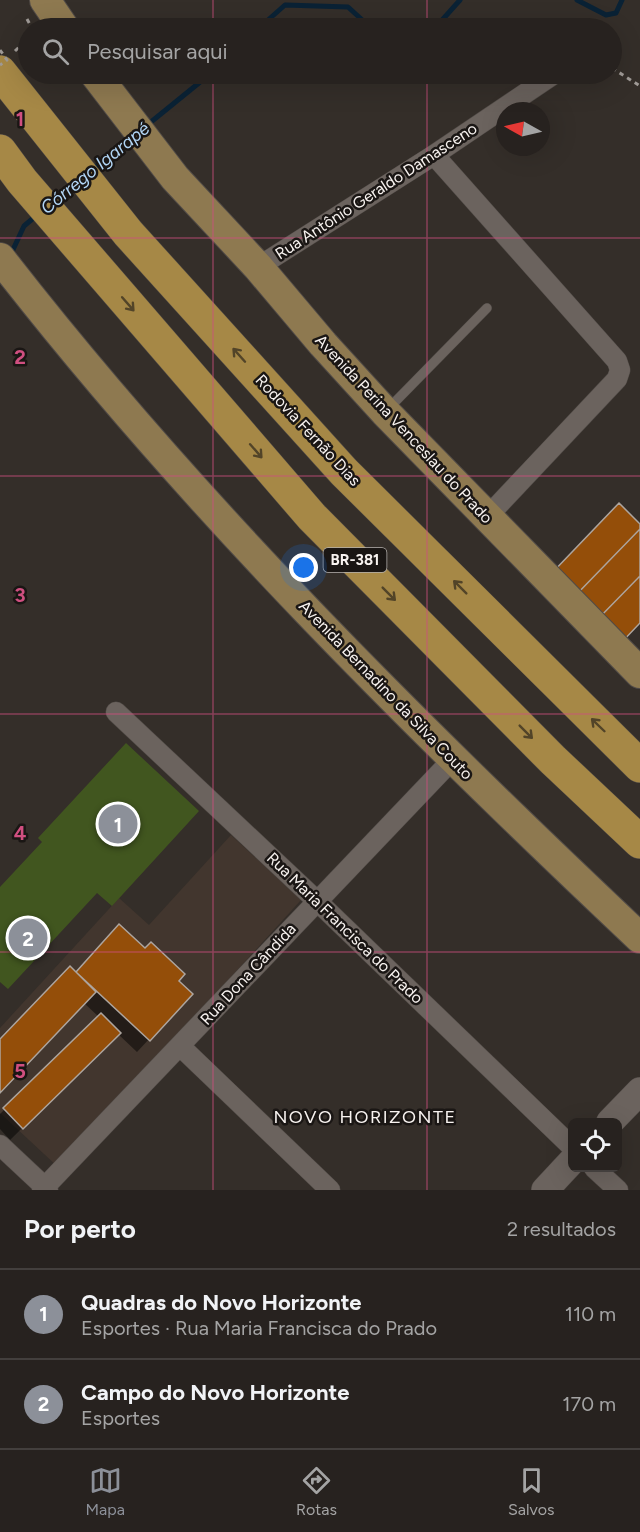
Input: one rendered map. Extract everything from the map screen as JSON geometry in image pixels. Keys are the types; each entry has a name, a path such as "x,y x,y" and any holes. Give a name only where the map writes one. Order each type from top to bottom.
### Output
{"highway":[{"name":"Rodovia Fernão Dias","path":"0,72 128,233 344,472 640,766"},
{"name":"BR-381","path":"0,151 22,181 312,517 553,760 640,842"}],"main road":[{"path":"45,0 57,18"},
{"name":"Avenida Perina Venceslau do Prado","path":"103,84 175,178 258,267 384,412 487,517 636,661"},
{"name":"Avenida Bernadino da Silva Couto","path":"3,262 124,410 266,567 453,759 640,938"}],"street":[{"name":"Rua Antônio Geraldo Damasceno","path":"258,267 434,155 539,84"},
{"path":"434,155 617,361 620,370 616,379 487,517"},
{"name":"Rua Maria Francisca do Prado","path":"116,712 568,1142"},
{"name":"Rua Dona Cândida","path":"45,1189 453,759"},
{"path":"180,1046 330,1190"},
{"path":"614,1118 640,1091"},
{"path":"0,1145 45,1189"},
{"path":"545,1190 568,1166"},
{"path":"599,1172 618,1190"}],"lane":[{"path":"384,412 487,308"}],"path":[{"path":"0,50 7,60 0,65"},
{"path":"622,74 640,86"}],"shaded area":[{"path":"231,835 301,900 58,1167 0,1113 0,1028 119,898 149,925"}],"green space":[{"path":"126,743 199,811 112,906 97,893 8,989 0,982 0,887 42,842 38,838"}],"building":[{"path":"619,503 640,524 640,529 573,598 550,575"},
{"path":"640,529 640,576 596,621 573,598"},
{"path":"640,576 640,623 620,644 596,621"},
{"path":"119,924 145,948 151,942 185,974 179,981 193,994 150,1041 76,972"},
{"path":"70,966 96,992 0,1093 0,1039"},
{"path":"101,1013 121,1033 23,1129 3,1108"}],"waterway":[{"name":"Córrego Igarapé","path":"444,18 460,0"},
{"name":"Córrego Igarapé","path":"577,0 606,15 616,13 622,0"},
{"name":"Córrego Igarapé","path":"270,18 285,5 348,7 360,18"},
{"name":"Córrego Igarapé","path":"146,126 198,84"},
{"name":"Córrego Igarapé","path":"93,169 132,137"},
{"name":"Córrego Igarapé","path":"53,202 76,183"},
{"name":"Córrego Igarapé","path":"11,254 24,226 37,215"}],"place":[{"name":"Quadras do Novo Horizonte","path":"118,824"},
{"name":"Campo do Novo Horizonte","path":"28,938"}],"district":[{"name":"NOVO HORIZONTE","path":"365,1117"}]}
